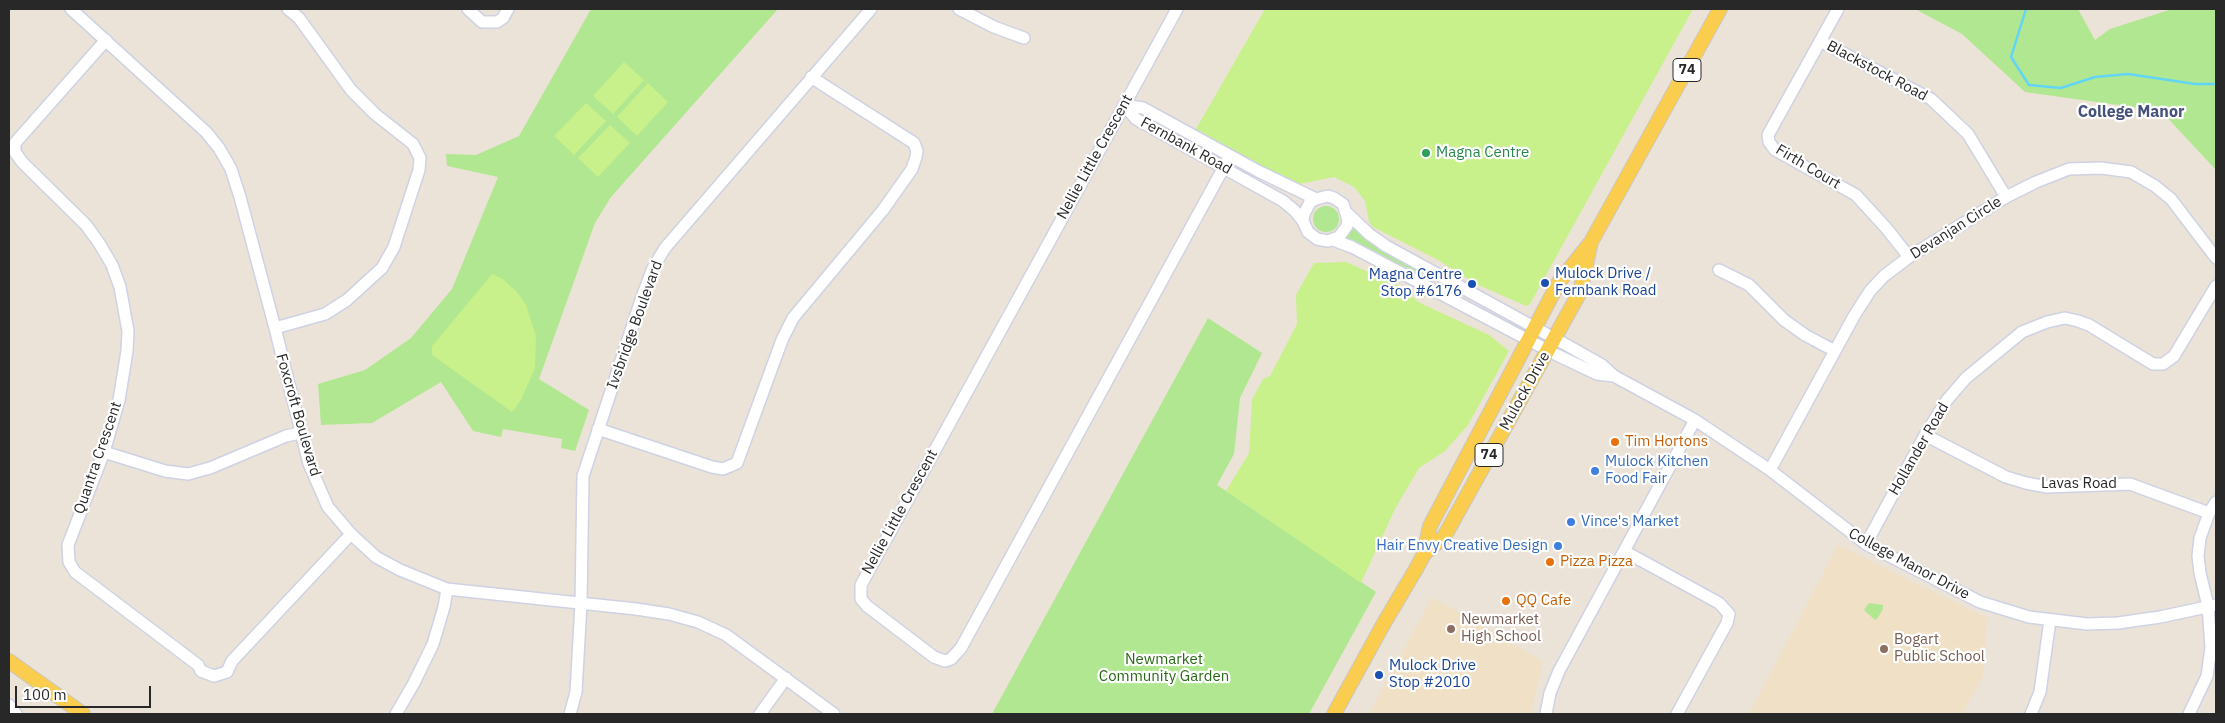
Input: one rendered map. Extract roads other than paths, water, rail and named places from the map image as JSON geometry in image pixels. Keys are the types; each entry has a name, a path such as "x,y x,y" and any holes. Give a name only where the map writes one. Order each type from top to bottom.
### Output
{"main road":[{"name":"Mulock Drive","path":"1334,714 1424,554 1430,526 1559,282 1591,242 1720,9"},
{"name":"Mulock Drive","path":"1424,554 1444,537 1580,292 1591,242"},
{"path":"9,661 83,714"}],"street":[{"name":"Foxcroft Boulevard","path":"70,9 206,132 219,148 231,169 275,328 308,464 328,507 351,534 376,557 400,570 447,589 660,612 698,622 726,635 834,714"},
{"path":"275,328 324,314 347,300 382,268 394,247 419,170 420,158 414,144 375,114 351,90 299,18 288,9"},
{"path":"468,9 482,22 497,22 503,18 508,9"},
{"name":"Ivsbridge Boulevard","path":"570,714 576,692 581,604 583,476 653,268 664,248 871,9"},
{"path":"959,9 994,27 1024,38"},
{"name":"Nellie Little Crescent","path":"1177,9 861,585 861,599 867,606 934,657 945,661 951,659 961,648 1230,156"},
{"name":"Firth Court","path":"1838,9 1768,135 1769,142 1774,150 1856,195 1909,257"},
{"name":"Quantra Crescent","path":"106,40 15,143 15,152 22,162 86,225 112,265 120,287 128,332 127,351 119,400 104,452 71,534 68,545 69,562 75,572 198,665 201,671 207,675 214,676 227,672 232,661 351,534"},
{"name":"Blackstock Road","path":"1820,41 1931,99 1968,134 2006,197"},
{"path":"598,428 712,467 723,469 736,463 782,340 793,318 884,210 912,169 917,151 914,143 811,77"},
{"name":"Fernbank Road","path":"1124,105 1143,108 1291,188 1316,198"},
{"name":"Fernbank Road","path":"1124,105 1136,119 1283,201 1303,221"},
{"name":"Devanjan Circle","path":"1770,470 1854,316 1870,291 1884,276 1909,257 2006,197 2036,182 2069,169 2101,168 2131,172 2155,186 2171,199 2216,258"},
{"path":"1348,213 1347,226 1339,237 1333,240 1323,241 1312,236 1303,221 1306,208 1316,198 1322,196 1334,198 1343,204 1348,213 1369,234 1386,246 1536,328"},
{"path":"1333,240 1352,247 1528,341 1551,344"},
{"path":"1719,270 1749,285 1784,320 1805,335 1836,351"},
{"name":"Hollander Road","path":"1866,544 1925,436 1947,400 1966,378 2022,332 2047,322 2065,318 2090,325 2153,364 2163,364 2174,356 2216,286"},
{"name":"College Manor Drive","path":"1536,328 1551,344 1597,374 1614,376 1695,420 1770,470 1866,544 1980,602 2029,617 2087,624 2118,623 2160,617 2212,606"},
{"path":"1546,714 1550,693 1559,671 1695,420"},
{"path":"104,452 165,471 188,474 210,468 286,436 300,433"},
{"name":"Lavas Road","path":"1925,436 2006,477 2047,487 2130,484 2209,513"},
{"path":"2188,714 2208,676 2212,606 2200,574 2198,556 2200,538 2209,513 2216,502"},
{"path":"1624,550 1718,603 1729,614 1727,623 1677,714"},
{"path":"396,714 414,684 433,644 444,607 447,589"},
{"path":"2031,714 2040,692 2050,620"},
{"path":"760,714 786,678"},
{"path":"9,705 16,714"}],"waterway":[{"path":"2026,9 2011,57 2029,85 2061,88 2095,77 2128,74 2195,84 2216,84"}],"place":[{"name":"Magna Centre","path":"1426,153"},
{"name":"Mulock Drive / Fernbank Road","path":"1545,283"},
{"name":"Magna Centre Stop #6176","path":"1472,284"},
{"name":"Tim Hortons","path":"1615,442"},
{"name":"Mulock Kitchen Food Fair","path":"1595,471"},
{"name":"Vince's Market","path":"1571,522"},
{"name":"Hair Envy Creative Design","path":"1558,546"},
{"name":"Pizza Pizza","path":"1550,562"},
{"name":"QQ Cafe","path":"1506,601"},
{"name":"Newmarket High School","path":"1451,629"},
{"name":"Bogart Public School","path":"1884,649"},
{"name":"Mulock Drive Stop #2010","path":"1379,675"}],"district":[{"name":"College Manor","path":"2131,112"}],"park label":[{"name":"Newmarket Community Garden","path":"1164,668"}]}
